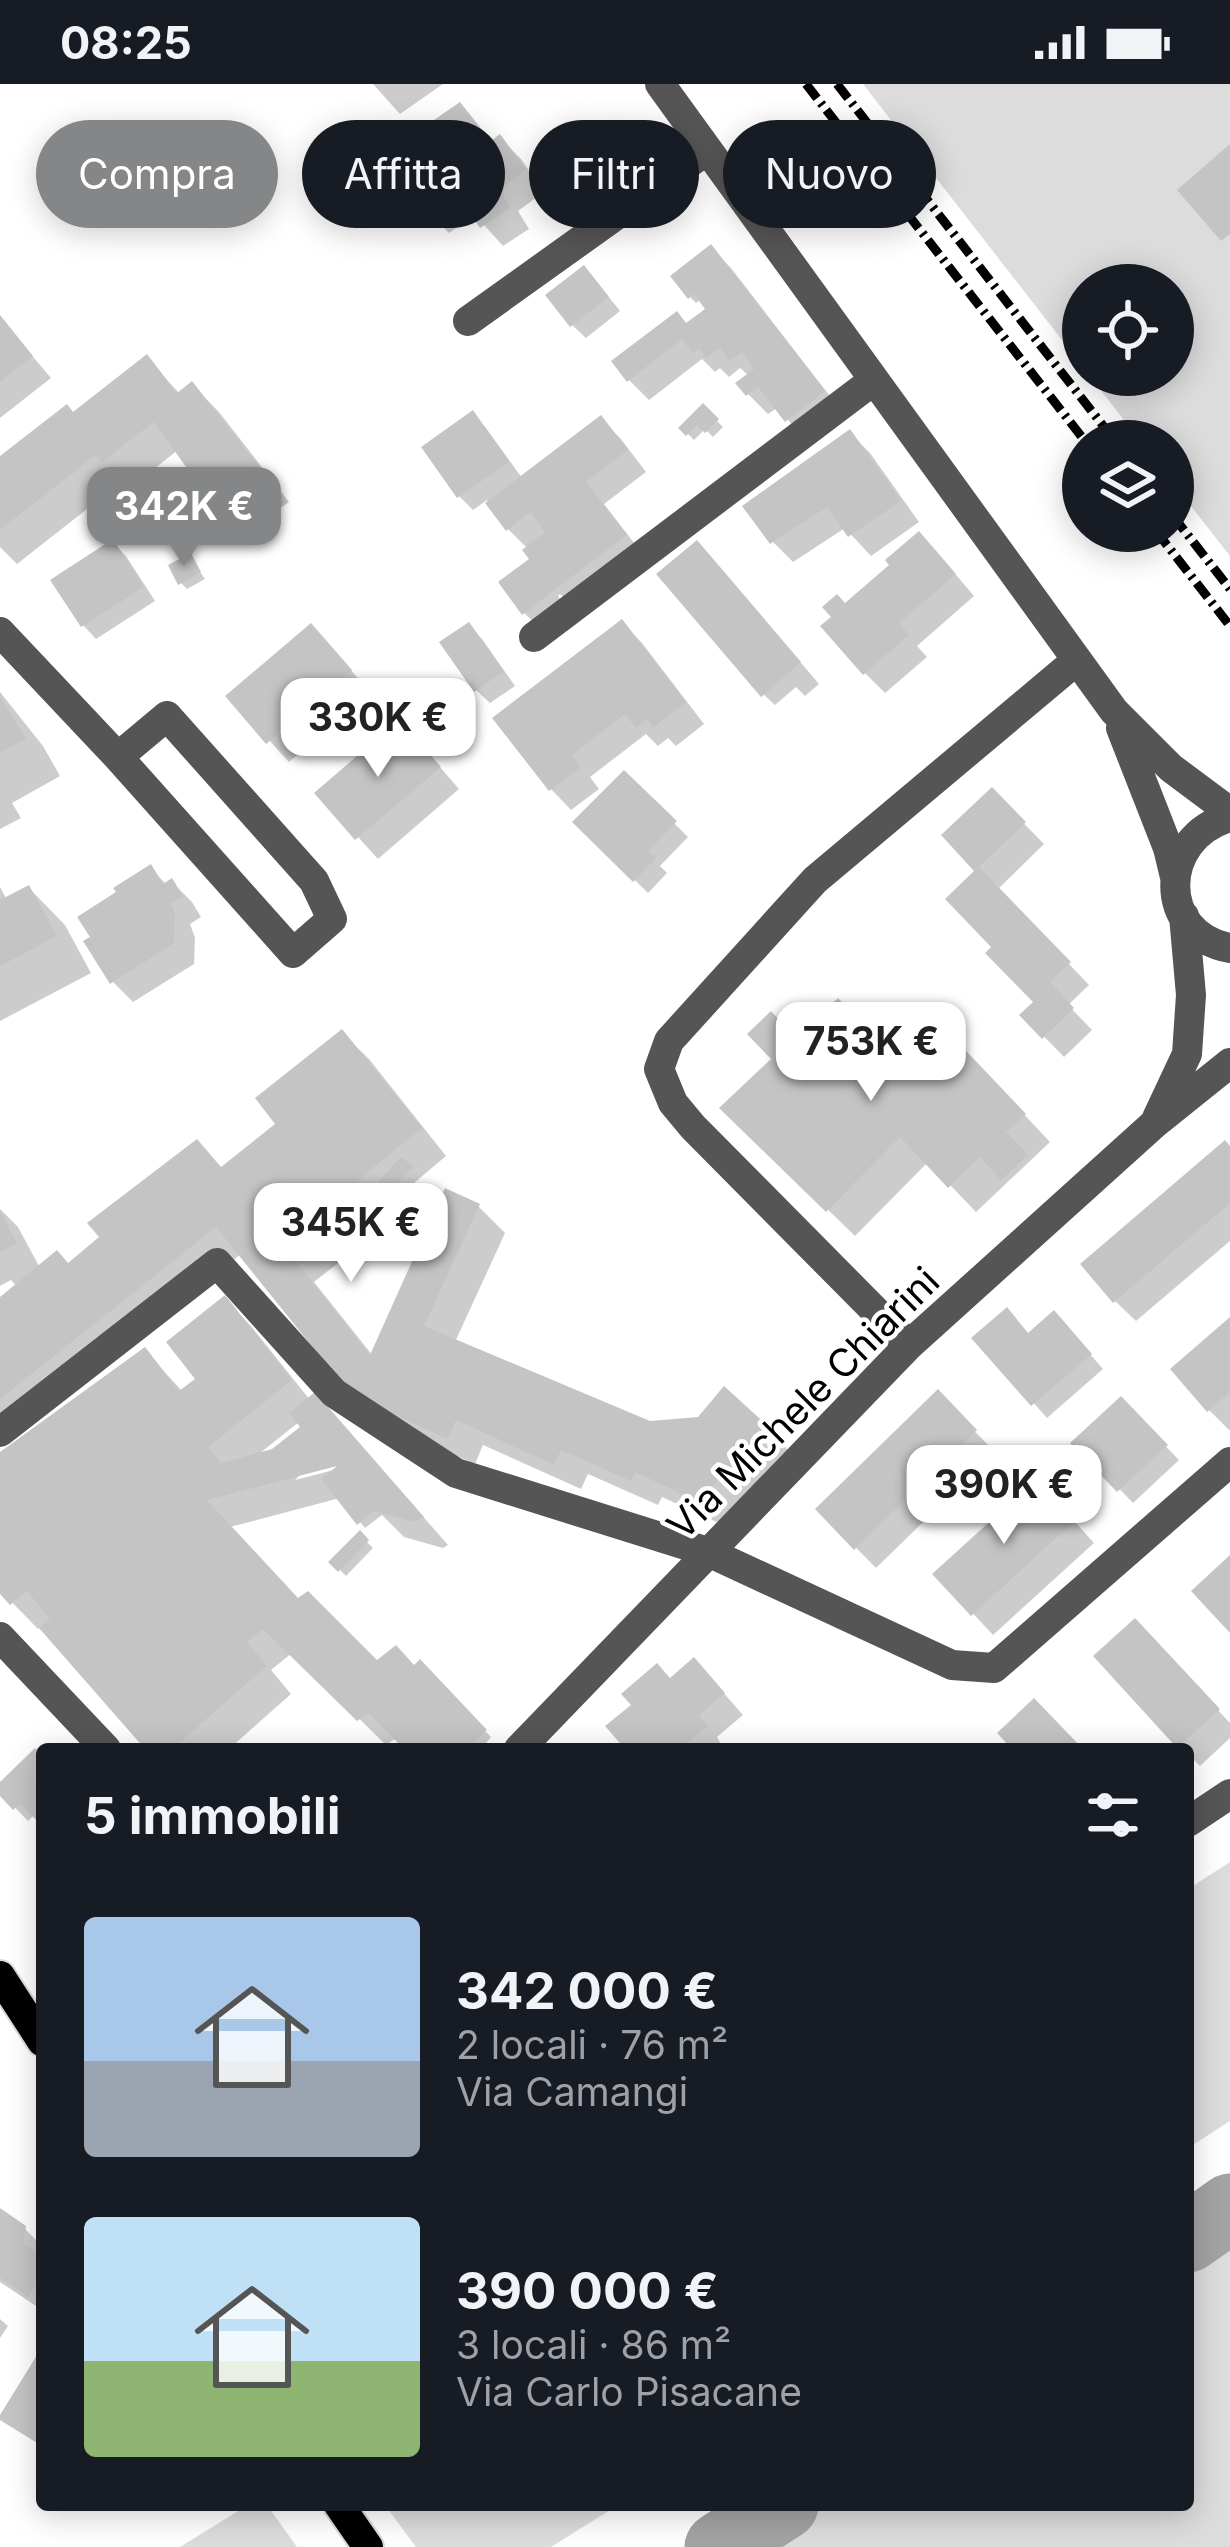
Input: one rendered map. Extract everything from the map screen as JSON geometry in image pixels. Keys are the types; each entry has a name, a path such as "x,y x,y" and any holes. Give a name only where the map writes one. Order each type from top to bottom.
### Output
{"main road":[{"path":"0,1976 36,2033"},
{"path":"343,2511 368,2547"}],"street":[{"path":"660,84 1114,711 1171,767 1230,814 1194,835 1181,854 1175,877"},
{"path":"468,321 707,150"},
{"path":"534,637 874,380"},
{"path":"0,632 293,952 332,919 314,881 167,716 118,757"},
{"path":"909,1345 693,1127 674,1103 659,1069 670,1041 814,880 1077,660"},
{"name":"Via Michele Chiarini","path":"1114,711 1168,848 1184,916 1191,995 1187,1054 1154,1124"},
{"path":"1184,916 1198,934 1230,948"},
{"name":"Via Michele Chiarini","path":"525,1743 909,1345 1154,1124 1230,1063"},
{"path":"0,1432 218,1263 334,1393 455,1472 708,1552 952,1665 994,1668 1230,1462"},
{"path":"0,1637 100,1743"},
{"path":"1194,1818 1230,1794"}],"shaded area":[{"path":"863,84 1230,84 1230,556 1194,510 1194,420 1124,420 1105,396 1194,396 1194,264 1062,264 1062,340 936,178 936,120 891,120"},
{"path":"1230,1862 1230,2121 1194,2144 1194,1885"},
{"path":"1230,2213 1230,2547 736,2547 789,2511 1194,2511 1194,2238"},
{"path":"238,2511 271,2511 297,2547 180,2547"},
{"path":"389,2511 608,2511 551,2547 416,2547"}],"building":[{"path":"460,102 474,120 434,120"},
{"path":"505,141 526,170 505,186"},
{"path":"1230,144 1230,234 1221,241 1177,190"},
{"path":"711,244 825,391 785,422 758,387 746,396 735,383 754,369 742,352 730,361 720,348 706,358 699,348 693,354 682,339 627,382 611,361 677,311 686,323 705,309 694,294 688,299 670,276"},
{"path":"584,265 609,297 570,327 545,295"},
{"path":"0,315 33,356 0,382"},
{"path":"147,354 177,393 192,381 265,474 216,509 154,422 102,462 96,455 0,530 0,456 67,404 73,412"},
{"path":"703,403 719,419 705,433 697,425 686,436 678,428"},
{"path":"473,410 509,462 457,498 421,447"},
{"path":"601,415 628,450 586,482 627,535 522,615 498,582 529,559 522,550 545,532 530,512 506,531 485,503"},
{"path":"850,429 901,501 848,537 827,507 770,544 742,506"},
{"path":"919,531 956,574 899,623 909,635 863,675 820,626 831,617 822,607 837,594 845,603"},
{"path":"113,539 144,587 81,627 50,580"},
{"path":"697,540 801,662 761,697 656,574"},
{"path":"191,553 201,572 178,585 168,565"},
{"path":"622,619 686,702 653,728 647,719 636,728 625,714 572,755 581,767 549,791 492,718"},
{"path":"469,622 504,671 474,692 439,642"},
{"path":"311,623 352,670 266,744 225,696"},
{"path":"0,697 26,739 0,753"},
{"path":"400,719 441,767 355,840 314,793"},
{"path":"624,770 677,821 648,851 656,858 633,882 572,822"},
{"path":"992,787 1026,822 979,867 1071,962 1050,982 1074,1008 1042,1039 1019,1015 1033,1002 985,953 991,947 945,899 974,871 941,835"},
{"path":"151,864 163,884 172,878 183,896 171,903 174,943 110,984 83,941 90,937 77,917"},
{"path":"29,885 57,936 0,966 0,900"},
{"path":"838,998 891,1054 932,1015 1026,1114 1006,1132 1028,1155 1001,1180 980,1157 948,1188 900,1137 826,1212 719,1108 771,1059 747,1034 771,1011 796,1038"},
{"path":"342,1029 422,1128 358,1180 368,1191 290,1254 370,1355 445,1188 480,1204 424,1326 650,1421 698,1417 724,1386 770,1428 697,1501 635,1472 631,1481 561,1450 554,1465 456,1420 448,1439 352,1396 216,1227 0,1399 0,1297 57,1250 68,1263 99,1237 87,1223 197,1139 221,1167 275,1124 255,1098"},
{"path":"1225,1140 1230,1146 1230,1203 1113,1303 1080,1264"},
{"path":"401,1157 414,1167 356,1223 347,1215"},
{"path":"0,1212 17,1243 0,1252"},
{"path":"225,1295 292,1380 208,1447 221,1463 272,1449 300,1427 289,1413 315,1392 424,1517 414,1522 374,1511 357,1525 321,1479 337,1466 207,1500 298,1598 308,1591 377,1660 396,1645 414,1665 420,1659 487,1730 473,1743 398,1743 368,1713 357,1721 263,1629 247,1642 267,1666 179,1743 140,1743 39,1628 50,1619 27,1591 10,1605 0,1594 0,1452 145,1347 179,1391 195,1379 166,1342"},
{"path":"1007,1307 1028,1333 1054,1310 1092,1354 1031,1406 971,1338"},
{"path":"1230,1317 1230,1392 1207,1412 1170,1369"},
{"path":"938,1389 977,1430 854,1550 815,1509"},
{"path":"1121,1396 1168,1445 1117,1492 1070,1443"},
{"path":"1038,1478 1076,1520 971,1616 932,1574"},
{"path":"360,1530 369,1540 338,1572 328,1562"},
{"path":"1230,1555 1230,1633 1191,1591"},
{"path":"1135,1618 1220,1709 1183,1743 1172,1743 1093,1656"},
{"path":"694,1657 725,1693 699,1715 708,1726 687,1743 620,1743 605,1726 631,1705 621,1694 657,1663 670,1678"},
{"path":"1034,1698 1077,1743 1006,1743 997,1733"},
{"path":"36,1749 36,1820 20,1803 13,1810 0,1796 0,1782"},
{"path":"0,2208 26,2226 23,2243 36,2252 36,2285 28,2297 0,2278"},
{"path":"36,2357 36,2442 0,2420"}],"waterway":[{"path":"1194,2234 1230,2208"},
{"path":"719,2547 775,2511"}],"railway":[{"path":"806,84 1069,420"},
{"path":"837,84 1099,420"},
{"path":"1194,543 1230,589"},
{"path":"1172,552 1230,626"}]}
